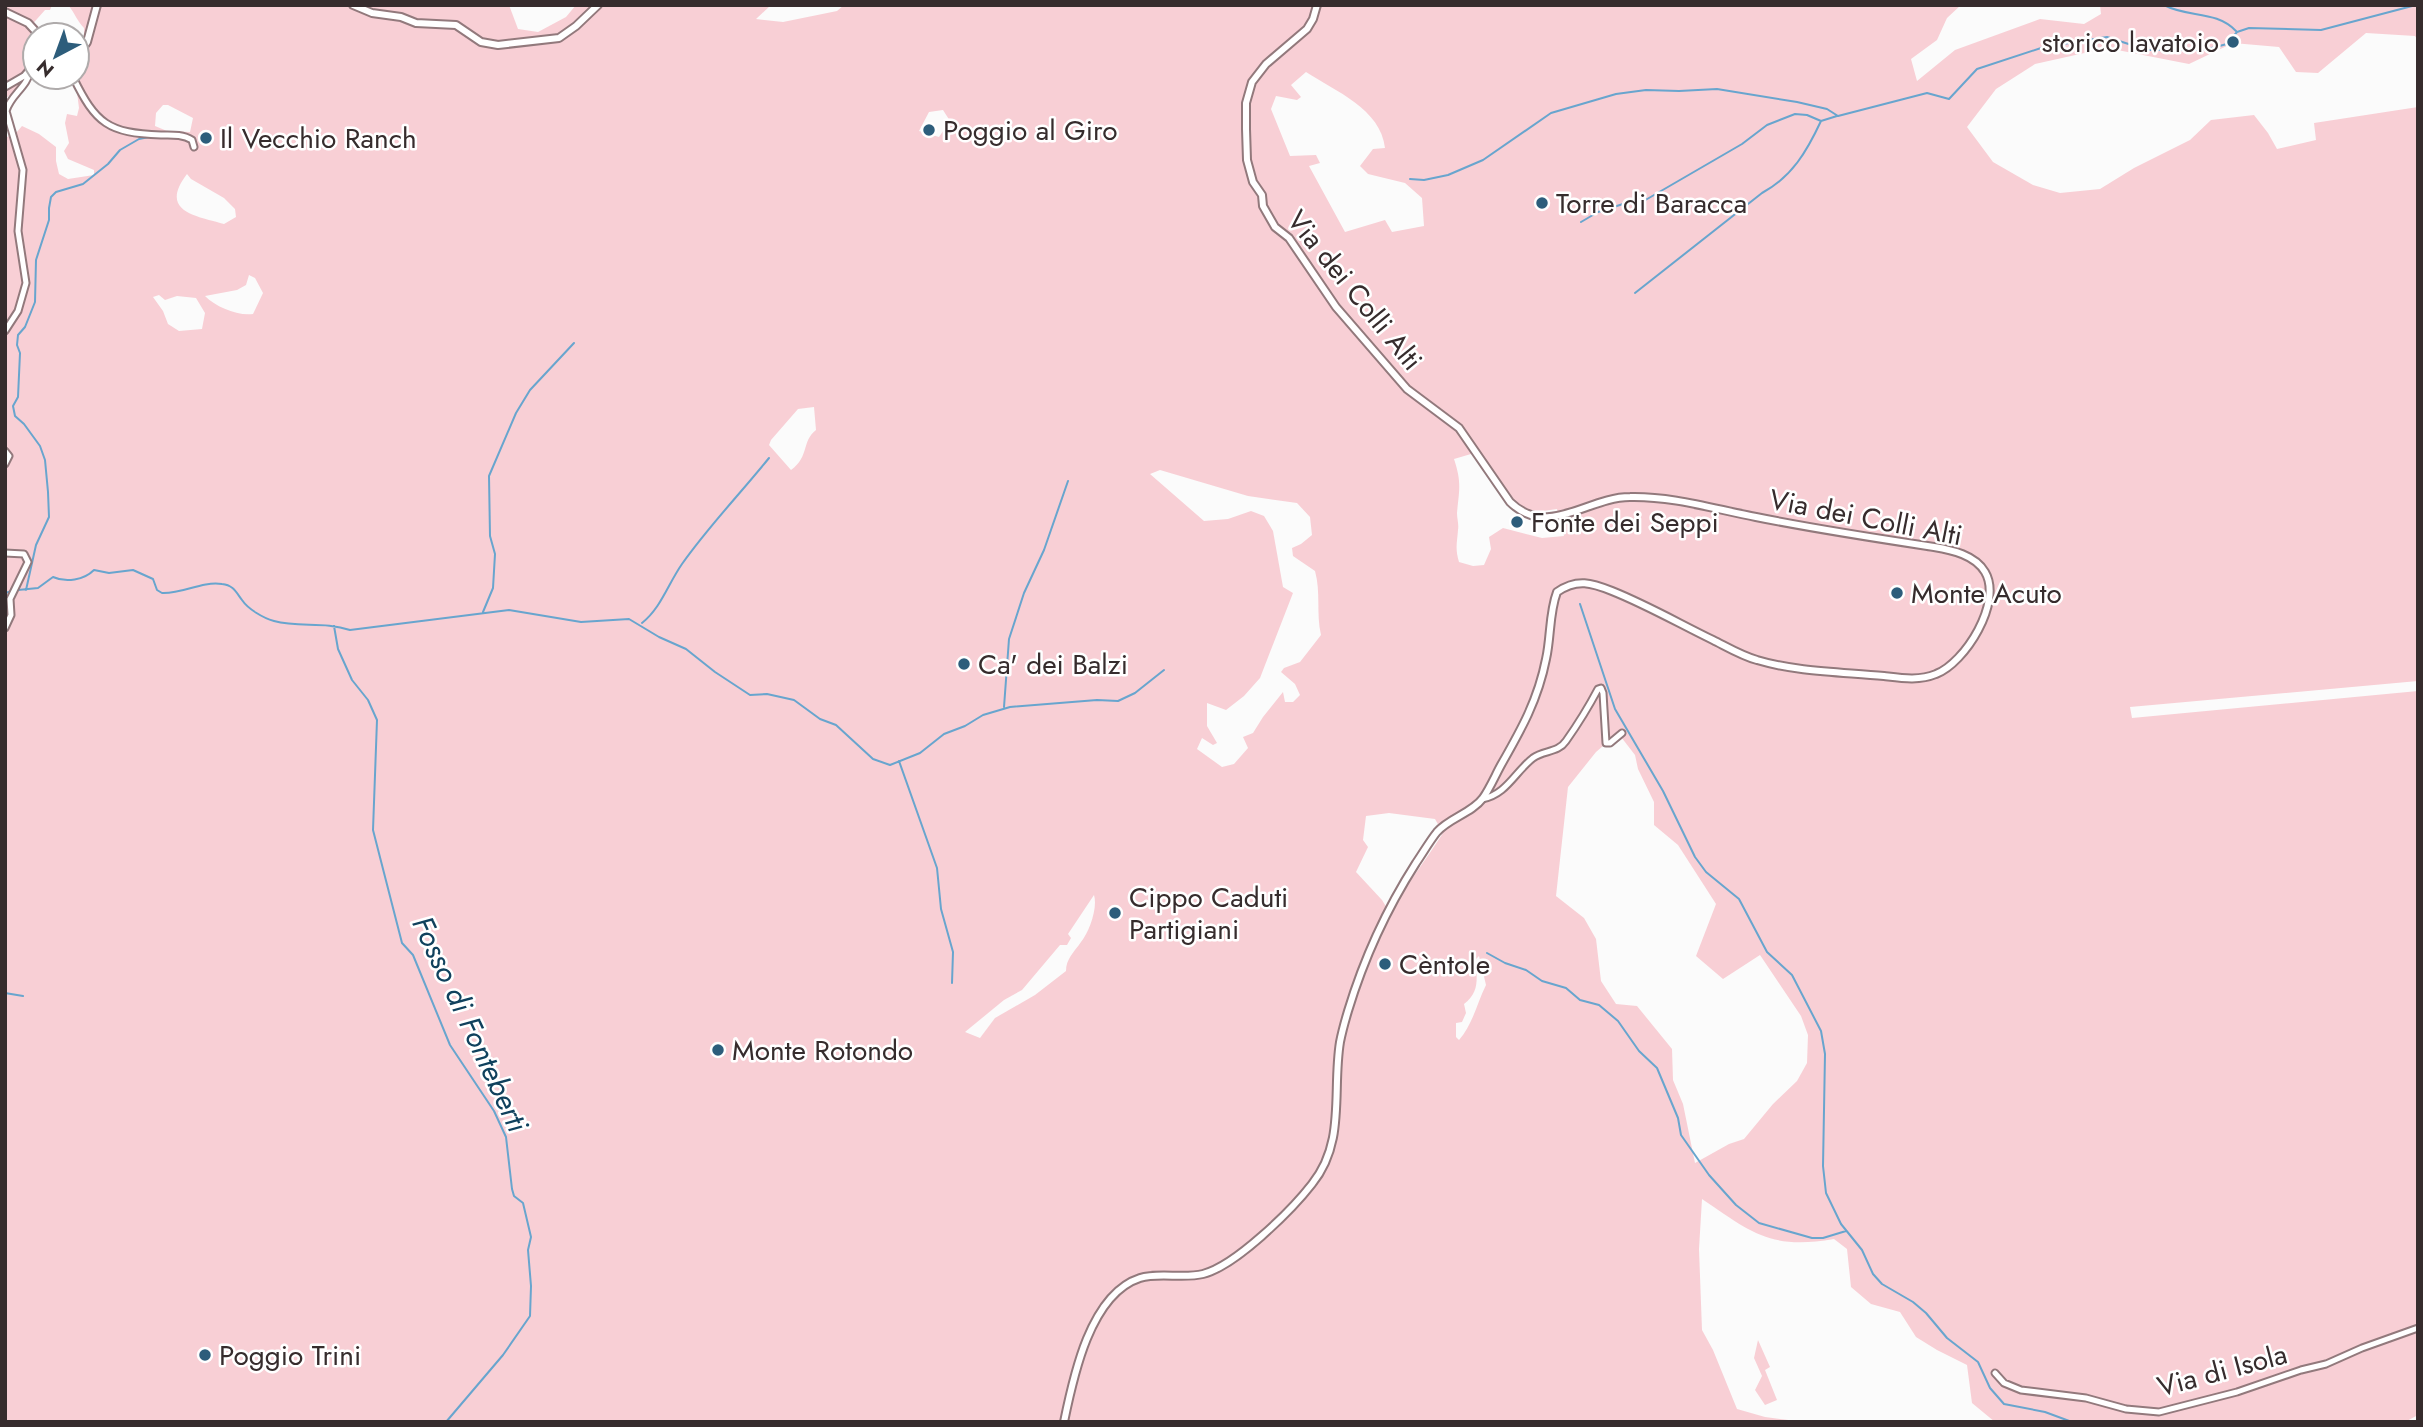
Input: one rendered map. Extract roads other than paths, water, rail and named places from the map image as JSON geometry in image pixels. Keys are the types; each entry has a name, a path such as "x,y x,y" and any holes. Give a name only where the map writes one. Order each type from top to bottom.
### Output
{"street":[{"path":"91,27 97,5"},
{"path":"353,5 372,13 401,17 416,23 456,25 481,42 498,45 559,38 598,5"},
{"name":"Via dei Colli Alti","path":"1064,1422 1070,1390 1081,1357 1098,1315 1108,1299 1141,1278 1202,1274 1217,1269 1264,1234 1321,1171 1331,1151 1336,1128 1340,1042 1376,932 1397,891 1437,832 1482,799 1537,699 1547,658 1553,601 1557,592 1565,586 1589,582 1624,596 1756,660 1798,668 1914,679 1935,675 1956,660 1978,633 1988,607 1986,573 1970,558 1954,551 1816,529 1654,496 1622,497 1546,519 1519,511 1459,428 1407,389 1336,307 1289,238 1275,227 1263,206 1262,195 1253,182 1247,160 1248,92 1266,64 1307,29 1317,5"},
{"path":"5,12 24,21"},
{"path":"5,87 21,77"},
{"path":"5,331 18,310 26,283 18,231 23,170 6,111 21,89"},
{"path":"80,91 89,107 102,122 112,128 186,136 192,140 194,147"},
{"path":"5,452 9,456 5,464"},
{"path":"5,553 24,554 28,562 10,599 11,615 5,628"},
{"path":"1482,799 1491,798 1503,789 1540,753 1558,749 1566,742 1572,730 1580,723 1598,689 1601,688 1603,693 1606,743 1610,743 1622,733"},
{"name":"Via di Isola","path":"1995,1373 2004,1383 2021,1390 2085,1398 2126,1409 2159,1412 2237,1392 2326,1364 2418,1328"}],"waterway":[{"path":"2164,5 2220,20 2236,31"},
{"path":"1410,179 1424,180 1448,175 1483,160 1551,113 1616,94 1646,90 1717,89 1797,102 1827,109 1838,116 1927,93 1949,99 1977,69 2044,47 2107,37 2147,50 2204,50 2227,44 2237,32 2249,28 2321,30 2416,5"},
{"path":"1581,222 1598,212 1623,204 1642,202 1742,144 1767,125 1795,114 1807,115 1821,121 1837,116"},
{"path":"1635,293 1782,179 1804,153 1821,121"},
{"path":"26,590 36,545 49,517 48,492 45,460 40,446 15,416 13,406 18,397 18,335 25,327 35,302 36,260 49,220 51,197 56,192 83,184 108,164 120,150 139,139 149,137"},
{"path":"483,612 493,588 495,554 490,536 489,476 516,413 530,390 574,343"},
{"path":"642,623 659,603 692,550 769,458"},
{"path":"1004,707 1009,639 1068,481"},
{"path":"18,590 38,588 53,577 69,580 80,578 94,570 109,573 133,570 153,579 157,590 162,593 207,584 226,585 234,589 252,610 270,620 350,630 509,610 581,622 629,619 686,649 750,695 767,694 794,700 820,719 836,725 873,759 890,765 920,753 944,734 983,715 1010,707 1097,700 1118,701 1135,693 1164,670"},
{"path":"5,593 12,591"},
{"path":"1580,604 1615,709 1663,791 1695,857 1706,872 1739,899 1767,952 1792,975 1821,1031 1825,1054 1823,1166 1826,1193 1841,1224 1862,1250 1873,1274 1882,1284 1913,1302 1947,1338 1978,1362 1990,1388 2004,1404 2045,1412 2072,1422"},
{"name":"Fosso di Fonteberti","path":"334,626 338,649 352,680 368,700 377,720 373,830 402,943 413,955 450,1045 494,1111 506,1137 512,1189 514,1196 523,1203 531,1237 528,1250 530,1316 503,1355 446,1422"},
{"path":"899,761 937,868 941,909 953,952 952,983"},
{"path":"1487,953 1526,970 1542,981 1566,988 1580,1000 1599,1005 1618,1021 1639,1051 1657,1068 1678,1118 1681,1135 1709,1175 1736,1205 1759,1223 1812,1238 1823,1238 1846,1231"},
{"path":"5,993 23,996"}],"place":[{"name":"storico lavatoio","path":"2233,42"},
{"name":"Poggio al Giro","path":"929,130"},
{"name":"Il Vecchio Ranch","path":"206,138"},
{"name":"Torre di Baracca","path":"1542,203"},
{"name":"Fonte dei Seppi","path":"1517,522"},
{"name":"Monte Acuto","path":"1897,593"},
{"name":"Ca' dei Balzi","path":"964,664"},
{"name":"Cippo Caduti Partigiani","path":"1115,913"},
{"name":"Cèntole","path":"1385,964"},
{"name":"Monte Rotondo","path":"718,1050"},
{"name":"Poggio Trini","path":"205,1355"}]}
